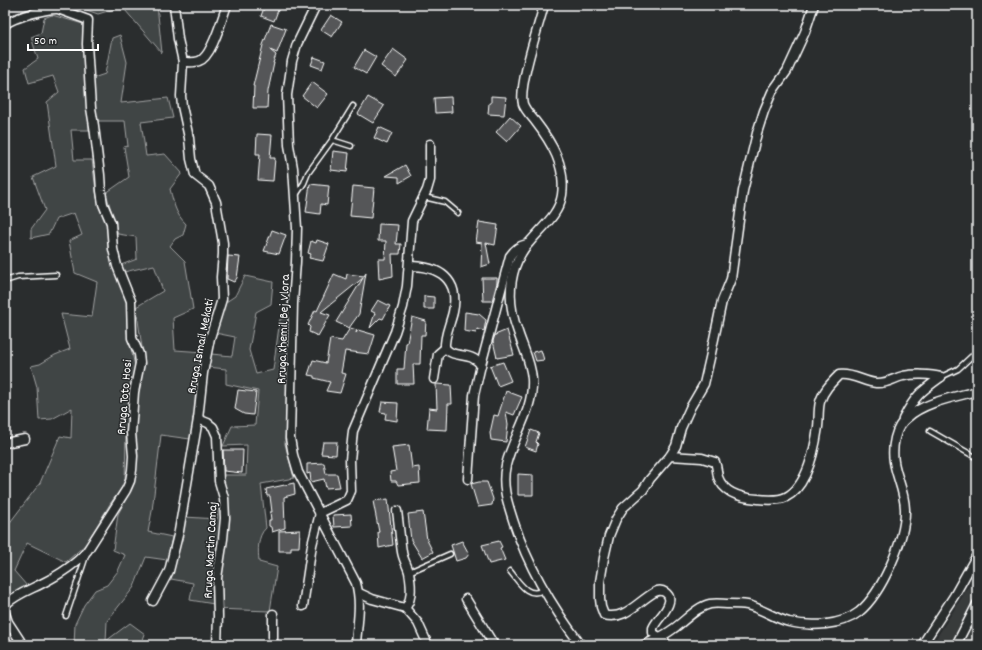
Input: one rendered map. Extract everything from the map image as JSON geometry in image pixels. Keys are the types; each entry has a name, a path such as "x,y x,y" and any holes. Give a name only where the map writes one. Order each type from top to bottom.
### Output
{"street":[{"name":"Rruga Ismail Mekati","path":"153,601 169,571 176,546 198,419 203,373 210,338 222,299 221,277 223,243 213,192 209,186 195,175 191,159 181,96 183,62 178,39 174,5"},
{"path":"183,62 198,62 205,58 211,48 227,5"},
{"name":"Rruga Xhemil Bej Vlora","path":"316,5 297,44 292,61 287,95 289,145 293,168 297,244 293,303 290,438 298,472 351,572 359,593 356,645"},
{"path":"544,5 524,83 523,104 554,149 561,173 562,194 559,205 550,219 527,244 515,267 510,298 512,313 517,331 531,367 532,393 506,464 504,487 507,502 518,535 543,590 565,624 582,645"},
{"path":"667,645 664,640 653,633 653,628 669,602 669,596 666,592 656,591 626,612 615,617 604,615 601,607 600,582 609,536 616,518 623,508 643,490 670,456 676,446 681,428 696,396 704,384 722,301 732,279 743,191 762,118 772,92 786,71 805,32 814,5"},
{"name":"Rruga Toto Hosi","path":"5,25 11,20 20,18 30,13 53,8 88,20 87,44 90,108 94,126 101,191 103,204 111,223 113,248 117,266 131,301 132,338 139,354 140,363 134,392 130,433 133,456 130,481 126,490 87,551 79,560 43,584 5,605"},
{"path":"302,606 312,545 320,513 347,500 351,491 350,460 353,431 395,332 403,307 412,221 424,197 430,180 430,144"},
{"path":"468,479 474,395 481,365 510,256 514,250 527,244"},
{"path":"408,266 418,266 438,271 450,282 454,301 453,313 447,332 445,348 438,354 434,379"},
{"path":"445,348 448,352 454,354 473,357 481,365"},
{"path":"670,456 702,458 715,462 718,476 723,485 741,498 770,500 785,498 793,493 806,472 816,440 819,403 824,392 839,375 850,376 865,382 878,383 889,382 902,376 912,375 941,378"},
{"path":"644,645 673,630 701,607 710,604 747,605 790,622 818,625 834,623 858,612 869,602 883,580 899,544 904,528 904,495 895,470 892,453 896,433 915,398 925,388 941,378"},
{"path":"900,424 908,416 944,399 977,391"},
{"name":"Rruga Martin Camaj","path":"198,419 208,423 213,428 217,436 219,480 224,498 224,532 217,578 217,645"},
{"path":"5,443 25,440"},
{"path":"397,512 402,552 409,572 410,599 405,608"},
{"path":"922,645 954,596 977,555"},
{"path":"359,593 372,599 405,608 418,623 428,645"},
{"path":"466,599 494,645"},
{"path":"956,645 977,604"},
{"path":"5,613 8,622 23,645"},
{"path":"273,614 273,645"}],"lane":[{"path":"295,196 304,184 308,173 332,140 353,106"},
{"path":"332,140 351,146"},
{"path":"424,197 445,202 458,213"},
{"path":"5,281 18,277 56,275"},
{"path":"941,378 958,369 973,355"},
{"path":"930,432 977,458"},
{"path":"66,616 87,551"},
{"path":"409,572 450,554"},
{"path":"510,571 520,584 529,592 538,593 543,590"}],"shaded area":[{"path":"72,5 157,5 162,53 125,10 118,8 98,14"},
{"path":"52,15 83,24 89,130 71,130 74,160 92,160 97,198 107,225 108,248 128,307 127,332 135,366 126,432 125,483 110,504 86,544 66,562 27,543 14,571 27,586 5,599 5,525 8,525 40,483 60,436 71,438 72,408 52,419 39,420 37,387 31,366 40,364 55,355 70,349 61,314 92,317 97,282 75,273 69,241 82,235 74,213 56,219 49,234 31,238 31,229 45,210 33,177 56,166 47,102 59,92 53,76 29,83 25,68 38,59 31,37 41,33 44,18"},
{"path":"120,35 127,62 121,103 168,98 173,118 141,122 146,156 165,154 182,173 170,189 177,212 186,224 183,235 175,239 170,246 185,261 193,309 173,318 175,350 204,352 196,412 190,439 161,435 148,532 172,537 167,560 146,557 134,587 107,621 106,641 130,623 145,634 141,645 74,645 75,624 84,605 95,590 107,585 118,571 125,555 113,550 118,514 132,488 136,474 134,434 143,354 136,307 163,291 154,265 124,272 121,265 137,259 136,237 118,234 106,193 129,177 124,147 128,146 125,121 98,121 94,107 93,78 105,74 112,38"},
{"path":"245,276 273,282 271,304 256,312 249,350 256,374 273,370 280,319 289,317 285,444 294,478 261,484 266,528 260,539 258,549 259,562 277,567 270,611 214,609 214,604 190,600 193,583 171,579 185,517 217,519 219,505 227,494 222,475 246,475 247,445 223,446 232,426 255,425 258,391 226,384 226,369 208,367 211,354 232,356 235,337 215,333 226,302 235,296"},
{"path":"977,573 977,645 932,645"}],"building":[{"path":"265,5 280,5 274,21 261,16"},
{"path":"331,15 342,22 332,37 321,30"},
{"path":"271,24 286,29 277,53 270,50 276,55 268,91 267,108 253,108 253,86 263,45"},
{"path":"393,49 408,60 396,77 381,66"},
{"path":"364,50 376,57 366,74 354,67"},
{"path":"314,57 325,61 322,69 311,65"},
{"path":"312,82 328,94 317,108 302,96"},
{"path":"491,96 506,97 504,115 488,114"},
{"path":"368,97 384,106 373,123 358,114"},
{"path":"451,97 452,112 435,113 434,98"},
{"path":"510,116 521,126 507,142 496,132"},
{"path":"379,127 392,133 387,144 374,138"},
{"path":"257,134 272,135 270,158 275,158 273,181 258,180 260,154 256,154"},
{"path":"333,151 349,153 347,172 331,170"},
{"path":"405,165 411,176 399,183 399,177 386,176"},
{"path":"310,184 329,186 327,205 321,204 320,214 306,212"},
{"path":"353,186 374,188 371,218 350,216"},
{"path":"479,222 498,225 495,245 486,243 490,264 481,267 482,243 476,242"},
{"path":"379,224 398,225 396,244 401,244 400,254 392,254 393,276 379,279 378,259 385,259 386,241 378,241"},
{"path":"272,230 286,235 279,254 264,251"},
{"path":"317,240 329,244 323,261 309,258 311,254 308,253 311,241 316,243"},
{"path":"228,256 240,257 237,278 234,282 227,279"},
{"path":"366,273 359,314 349,328 336,322 363,278 321,312 330,315 318,336 309,332 310,327 308,325 315,310 317,311 334,274 346,279 347,274 364,276"},
{"path":"482,278 497,278 492,301 483,301"},
{"path":"424,296 434,297 434,309 424,309"},
{"path":"378,300 390,306 383,319 380,318 370,328 375,313 371,311"},
{"path":"465,312 479,314 486,320 484,331 477,329 476,333 464,331"},
{"path":"412,317 426,321 425,335 421,335 420,364 413,364 414,384 397,384 397,369 404,369 406,343"},
{"path":"350,328 357,330 356,333 358,330 375,335 369,354 345,351 341,373 346,374 340,393 326,391 330,382 308,375 313,360 326,363 330,339 342,341"},
{"path":"507,330 514,355 497,358 493,341 495,335"},
{"path":"541,350 544,360 536,361 533,352"},
{"path":"503,362 511,381 498,386 490,366"},
{"path":"436,384 451,385 452,404 448,404 447,430 427,429 429,408 437,409"},
{"path":"238,390 256,392 253,415 244,414 235,409"},
{"path":"506,391 522,397 514,415 506,412 508,424 506,442 491,440 490,433 494,415 498,416"},
{"path":"382,402 398,403 397,421 385,419 386,413 380,412"},
{"path":"531,430 539,433 536,442 538,444 536,451 525,447"},
{"path":"323,442 337,442 336,455 321,454"},
{"path":"409,445 412,468 419,467 420,483 398,485 396,481 391,481 390,472 396,471 392,447"},
{"path":"223,450 243,450 242,473 224,471"},
{"path":"324,463 326,474 337,474 340,487 326,488 324,479 311,482 310,473 307,474 307,464"},
{"path":"518,474 533,475 533,495 518,495"},
{"path":"487,482 493,499 492,505 478,507 471,484"},
{"path":"294,483 295,494 284,497 285,528 272,532 271,527 269,526 269,520 271,520 270,512 272,512 270,496 267,496 266,489"},
{"path":"388,499 393,545 379,548 379,532 373,501"},
{"path":"423,512 427,540 433,552 422,558 411,540 408,514"},
{"path":"351,514 352,526 334,527 333,515"},
{"path":"300,530 299,547 291,547 291,551 279,551 279,531"},
{"path":"462,541 469,554 466,558 456,561 451,545"},
{"path":"499,541 505,560 489,564 482,545"}]}
